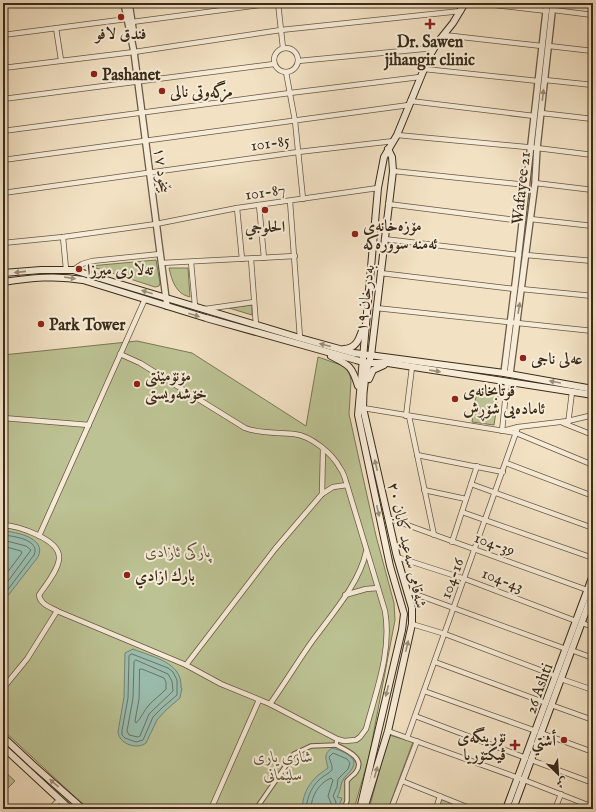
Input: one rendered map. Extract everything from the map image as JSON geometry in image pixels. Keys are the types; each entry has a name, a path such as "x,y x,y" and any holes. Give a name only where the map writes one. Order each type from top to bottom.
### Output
{"main road":[{"name":"بەدرخان ١٩","path":"363,354 378,188 382,161 396,138 420,77 434,48 453,23 465,3"},
{"name":"بەدرخان ١٩","path":"371,356 393,171 392,157 388,149"},
{"path":"3,274 41,270 73,270 338,349 371,356 507,374 593,389"},
{"path":"3,282 41,277 69,277 365,362 388,363 593,395"},
{"path":"338,349 350,348 357,343 366,317"},
{"path":"372,341 375,352 395,358"},
{"path":"319,350 350,367 355,375 359,390"},
{"name":"شەقامی سەعید کابان ٢٠","path":"363,354 365,362 363,408 397,557 412,608 412,624 388,731 364,809"},
{"name":"شەقامی سەعید کابان ٢٠","path":"360,809 402,630 404,614 390,566 358,415 359,390 365,362 371,356"},
{"path":"364,396 373,370 388,363"},
{"name":"26 Ashti","path":"513,809 528,759 590,591 593,575"},
{"path":"3,737 81,808"},
{"path":"3,747 70,809"},
{"name":"26 Ashti","path":"506,809 521,779"}],"street":[{"path":"124,3 129,20"},
{"path":"129,20 130,3"},
{"path":"3,35 129,20 235,5 274,3"},
{"path":"278,3 283,48"},
{"path":"476,3 593,15"},
{"name":"Wafayee 21","path":"548,3 550,11"},
{"name":"Wafayee 21","path":"513,323 522,289 535,184 537,148 545,80 546,46 550,11 553,3"},
{"path":"3,68 134,52 281,30 461,11"},
{"name":"بێخود ١٧","path":"129,20 133,30 132,38 167,306"},
{"path":"56,28 61,60"},
{"path":"444,35 593,51"},
{"name":"Wafayee 21","path":"507,374 530,148 538,81 546,46"},
{"path":"283,48 294,51 298,61 293,70 286,72 279,70 274,64 275,56 283,48"},
{"path":"298,61 434,48"},
{"path":"3,99 274,64"},
{"path":"424,69 538,81"},
{"path":"286,72 295,121 303,199"},
{"path":"3,131 420,77"},
{"path":"545,80 593,85"},
{"path":"3,160 295,121 410,103 534,116"},
{"path":"541,113 593,119"},
{"name":"101-85","path":"3,193 396,138 537,148 593,155"},
{"path":"393,171 527,185"},
{"path":"535,184 593,190"},
{"name":"101-87","path":"3,243 63,237 156,224 237,208 378,188"},
{"path":"290,201 300,338"},
{"path":"388,204 523,221"},
{"path":"259,205 264,258"},
{"path":"237,208 242,259"},
{"path":"530,219 593,226"},
{"path":"63,237 66,269"},
{"path":"384,239 519,255"},
{"path":"73,270 82,264 92,261 160,254"},
{"path":"526,255 593,261"},
{"path":"161,263 295,256"},
{"path":"251,259 256,325"},
{"path":"191,262 195,306"},
{"path":"380,273 515,289"},
{"path":"522,289 593,296"},
{"path":"38,536 145,299"},
{"path":"203,309 254,302"},
{"path":"376,308 593,331"},
{"path":"120,354 140,363 245,428 263,433 296,434 313,442 323,449 337,463 343,472 367,550 388,626 384,659 366,729 356,740 311,746 294,754 256,809"},
{"path":"412,367 407,416 434,535"},
{"path":"502,431 507,382"},
{"path":"568,423 572,392"},
{"path":"363,408 514,433 593,465"},
{"path":"502,431 518,427 568,423 593,415"},
{"path":"3,418 89,424"},
{"path":"568,423 593,435"},
{"name":"104-16","path":"408,738 503,472 514,433 518,427"},
{"path":"322,494 323,449"},
{"path":"417,455 503,472"},
{"path":"506,463 593,496"},
{"path":"452,542 477,466"},
{"path":"471,484 593,528"},
{"path":"186,665 275,549 322,494 333,487 347,485"},
{"path":"424,490 466,499"},
{"path":"462,512 593,558"},
{"name":"104-39","path":"388,518 590,591"},
{"path":"3,525 18,528 38,536 52,544 57,550 60,558 55,570 39,595 39,599 42,603 57,611 186,665 222,684 270,704 337,742 355,755 359,767 356,773 348,781 347,801 344,809"},
{"path":"270,704 345,595 359,572 367,550"},
{"name":"104-43","path":"397,557 464,579 593,627"},
{"path":"345,595 366,589 378,588"},
{"path":"407,591 593,658"},
{"path":"4,687 27,659 57,611"},
{"path":"412,624 445,634 593,690"},
{"path":"435,662 593,720"},
{"path":"424,691 593,752"},
{"path":"211,809 259,700"},
{"path":"415,716 593,783"},
{"path":"388,731 521,779 593,807"},
{"path":"391,809 417,741"},
{"path":"402,781 465,808 472,809"},
{"path":"555,809 561,794"},
{"path":"436,809 440,796"},
{"path":"50,809 60,799"}],"green space":[{"path":"156,260 160,283 159,286 155,287 90,266"},
{"path":"169,268 188,268 190,297 181,293 175,286"},
{"path":"252,305 252,315 229,308"},
{"name":"پارکی ئازادی","path":"137,341 192,353 306,426 318,357 341,365 347,369 350,375 349,414 376,536 394,603 395,620 369,757 354,809 88,809 3,730 3,355"},
{"path":"477,389 499,392 494,425 472,422"},
{"path":"389,735 413,742 388,809 369,809"},
{"path":"3,770 15,781 5,791 3,790"},
{"path":"441,799 464,807 463,809 437,809"}],"water":[{"path":"3,531 29,537 35,541 40,550 38,557 3,602"},
{"path":"133,649 157,658 172,666 177,672 182,688 180,698 157,720 146,743 138,746 125,743 119,736 118,732 124,697 125,653"},
{"path":"332,748 350,756 354,761 352,770 342,782 337,797 342,798 338,809 303,809 303,799 310,784 317,776 328,768 326,755"}],"place":[{"name":"فندق لافو","path":"121,17"},
{"name":"Dr. Sawen jihangir clinic","path":"430,24"},
{"name":"Pashanet","path":"94,74"},
{"name":"مزگەوتی نالی","path":"162,91"},
{"name":"الحلوجي","path":"265,210"},
{"name":"مۆزەخانەی ئەمنە سوورەکە","path":"355,234"},
{"name":"تەلاری میرزا","path":"79,269"},
{"name":"Park Tower","path":"41,324"},
{"name":"عەلی ناجی","path":"523,358"},
{"name":"مۆنۆمێنتی خۆشەویستی","path":"137,384"},
{"name":"قوتابخانەی ئامادەیی شۆڕش","path":"455,399"},
{"name":"بارك ازادي","path":"127,575"},
{"name":"أشتي","path":"564,740"},
{"name":"نۆرینگەی ڤیکتۆریا","path":"515,745"}],"park label":[{"name":"شاری یاری سلێمانی","path":"283,765"}]}
